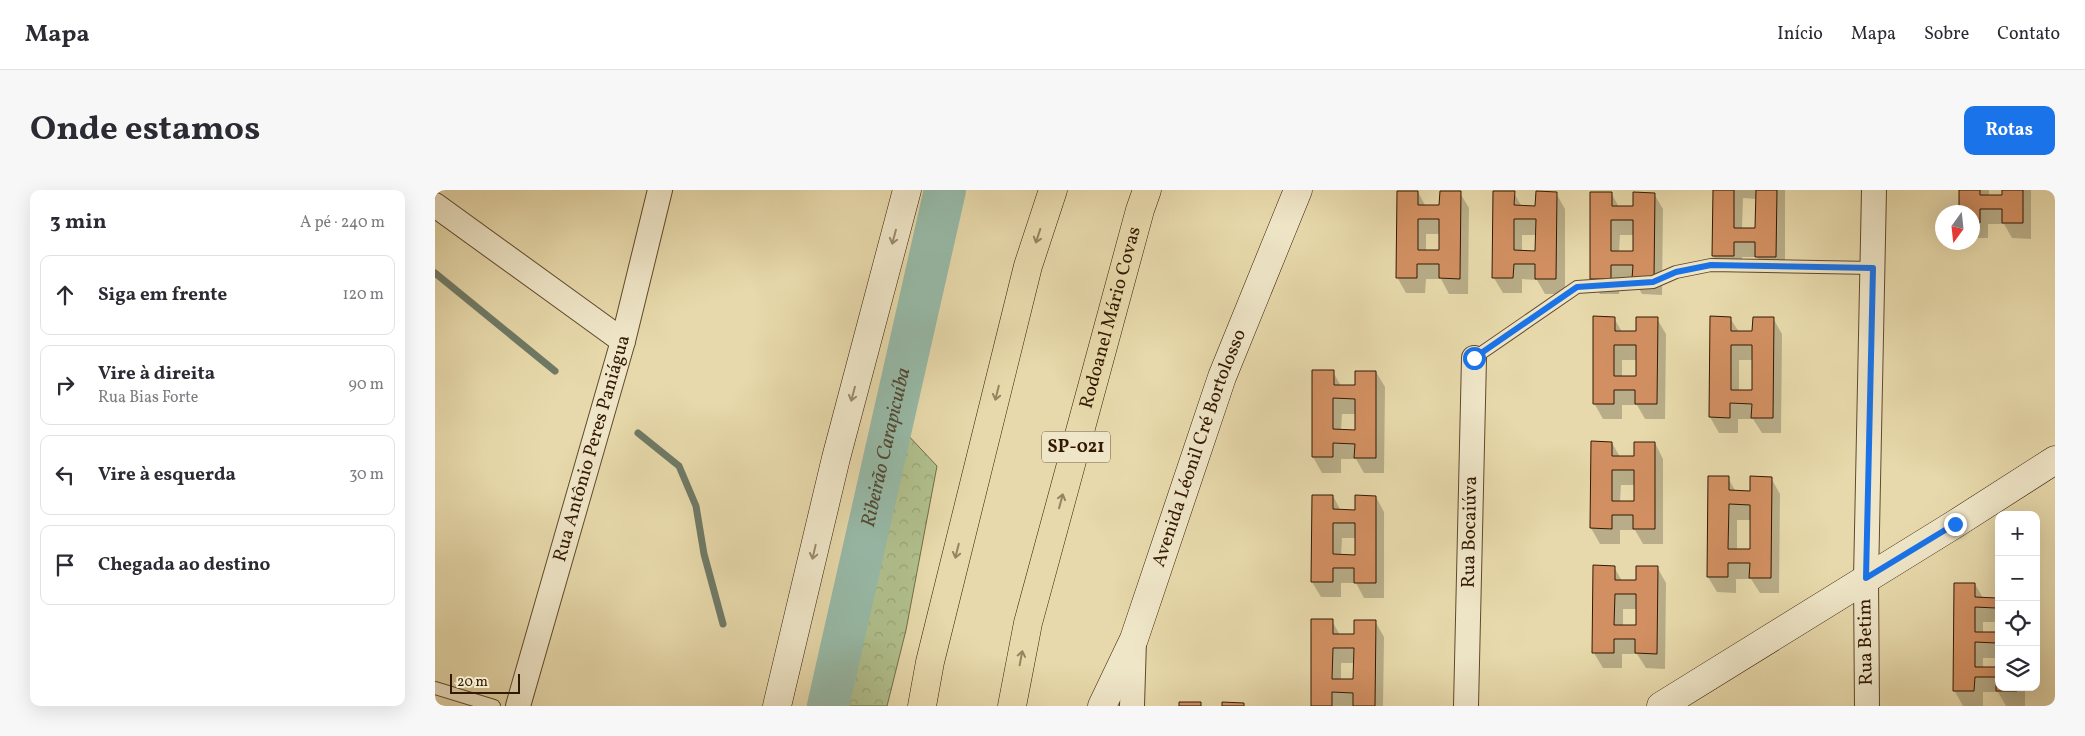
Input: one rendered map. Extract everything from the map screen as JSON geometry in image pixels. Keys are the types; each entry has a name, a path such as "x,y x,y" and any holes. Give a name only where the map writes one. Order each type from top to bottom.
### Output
{"highway":[{"path":"921,706 930,662 1028,266 1053,190"},
{"name":"Rodoanel Mário Covas","path":"1012,706 1028,623 1147,190"}],"main road":[{"path":"777,706 836,458 907,190"},
{"name":"Avenida Léonil Cré Bortolosso","path":"1102,706 1134,639 1222,377 1298,190"},
{"path":"1661,706 2055,460"}],"street":[{"name":"Rua Antônio Peres Paniágua","path":"518,706 623,341 660,190"},
{"name":"Rua Betim","path":"1867,706 1866,578 1874,190"},
{"path":"435,205 623,341"},
{"name":"Rua Bocaiúva","path":"1466,706 1474,358"},
{"path":"1132,706 1134,639"}],"lane":[{"path":"1474,358 1577,287 1653,282 1676,272 1711,265 1873,268"},
{"path":"435,688 493,706"}],"green space":[{"path":"904,431 937,466 906,630 887,706 837,706"}],"building":[{"path":"1713,190 1734,190 1734,228 1755,228 1756,190 1777,190 1776,257 1755,257 1755,242 1734,242 1734,256 1712,256"},
{"path":"1959,190 1980,190 1980,195 2002,195 2002,190 2023,190 2023,223 2002,223 2002,209 1980,209 1980,205 1959,205"},
{"path":"1397,191 1418,191 1418,205 1439,205 1440,191 1461,191 1460,279 1439,278 1439,264 1417,264 1417,278 1396,278","holes":["1418,219 1439,219 1439,250 1418,250"]},
{"path":"1493,191 1515,191 1514,205 1535,206 1536,191 1557,192 1556,279 1535,279 1535,264 1514,264 1513,278 1492,278","holes":["1514,219 1536,219 1535,251 1514,250"]},
{"path":"1590,192 1612,192 1612,206 1633,206 1633,192 1655,193 1654,280 1632,279 1633,265 1611,265 1611,279 1590,279","holes":["1611,220 1633,220 1633,251 1611,251"]},
{"path":"1593,316 1615,317 1615,331 1636,331 1636,317 1658,317 1657,404 1635,404 1635,390 1614,390 1614,404 1593,404","holes":["1614,345 1636,345 1636,376 1614,376"]},
{"path":"1710,316 1731,317 1731,331 1752,331 1753,317 1774,317 1773,418 1751,418 1752,404 1730,403 1730,418 1709,417","holes":["1731,345 1752,345 1752,390 1731,390"]},
{"path":"1312,370 1334,370 1334,385 1355,385 1355,371 1376,371 1376,458 1354,458 1355,444 1333,443 1333,457 1312,457","holes":["1333,398 1355,399 1355,430 1333,429"]},
{"path":"1591,441 1612,442 1612,456 1634,456 1634,442 1655,442 1655,529 1633,529 1633,515 1612,515 1612,529 1590,528","holes":["1612,470 1634,470 1634,501 1612,501"]},
{"path":"1708,476 1729,476 1729,490 1750,491 1750,476 1772,477 1771,578 1749,578 1750,563 1728,563 1728,577 1707,577","holes":["1729,504 1750,505 1750,549 1728,549"]},
{"path":"1312,495 1333,495 1333,509 1355,510 1355,495 1376,496 1376,583 1354,583 1354,568 1333,568 1333,582 1311,582","holes":["1333,523 1355,523 1355,555 1333,554"]},
{"path":"1593,565 1615,566 1615,580 1636,580 1636,566 1658,566 1657,654 1635,653 1635,639 1614,639 1614,653 1592,653","holes":["1615,594 1636,594 1636,625 1614,625"]},
{"path":"1954,583 1975,583 1975,597 1995,598 1995,608 1975,607 1975,632 1995,632 1995,643 1975,642 1975,667 1995,667 1995,677 1975,677 1974,691 1953,691"},
{"path":"1311,619 1333,619 1333,634 1354,634 1354,620 1376,620 1375,706 1353,706 1353,693 1332,692 1332,706 1311,706","holes":["1333,648 1354,648 1353,679 1332,679"]},
{"path":"1179,702 1201,702 1201,706 1179,706"},
{"path":"1222,702 1244,703 1244,706 1222,706"}],"waterway":[{"name":"Ribeirão Carapicuíba","path":"828,706 945,190"},
{"path":"435,273 555,371"},
{"path":"638,433 679,466 696,506 704,554 723,624"}],"route":[{"path":"1474,358 1577,287 1653,282 1676,272 1711,265 1873,268 1866,578 1955,524"}]}
